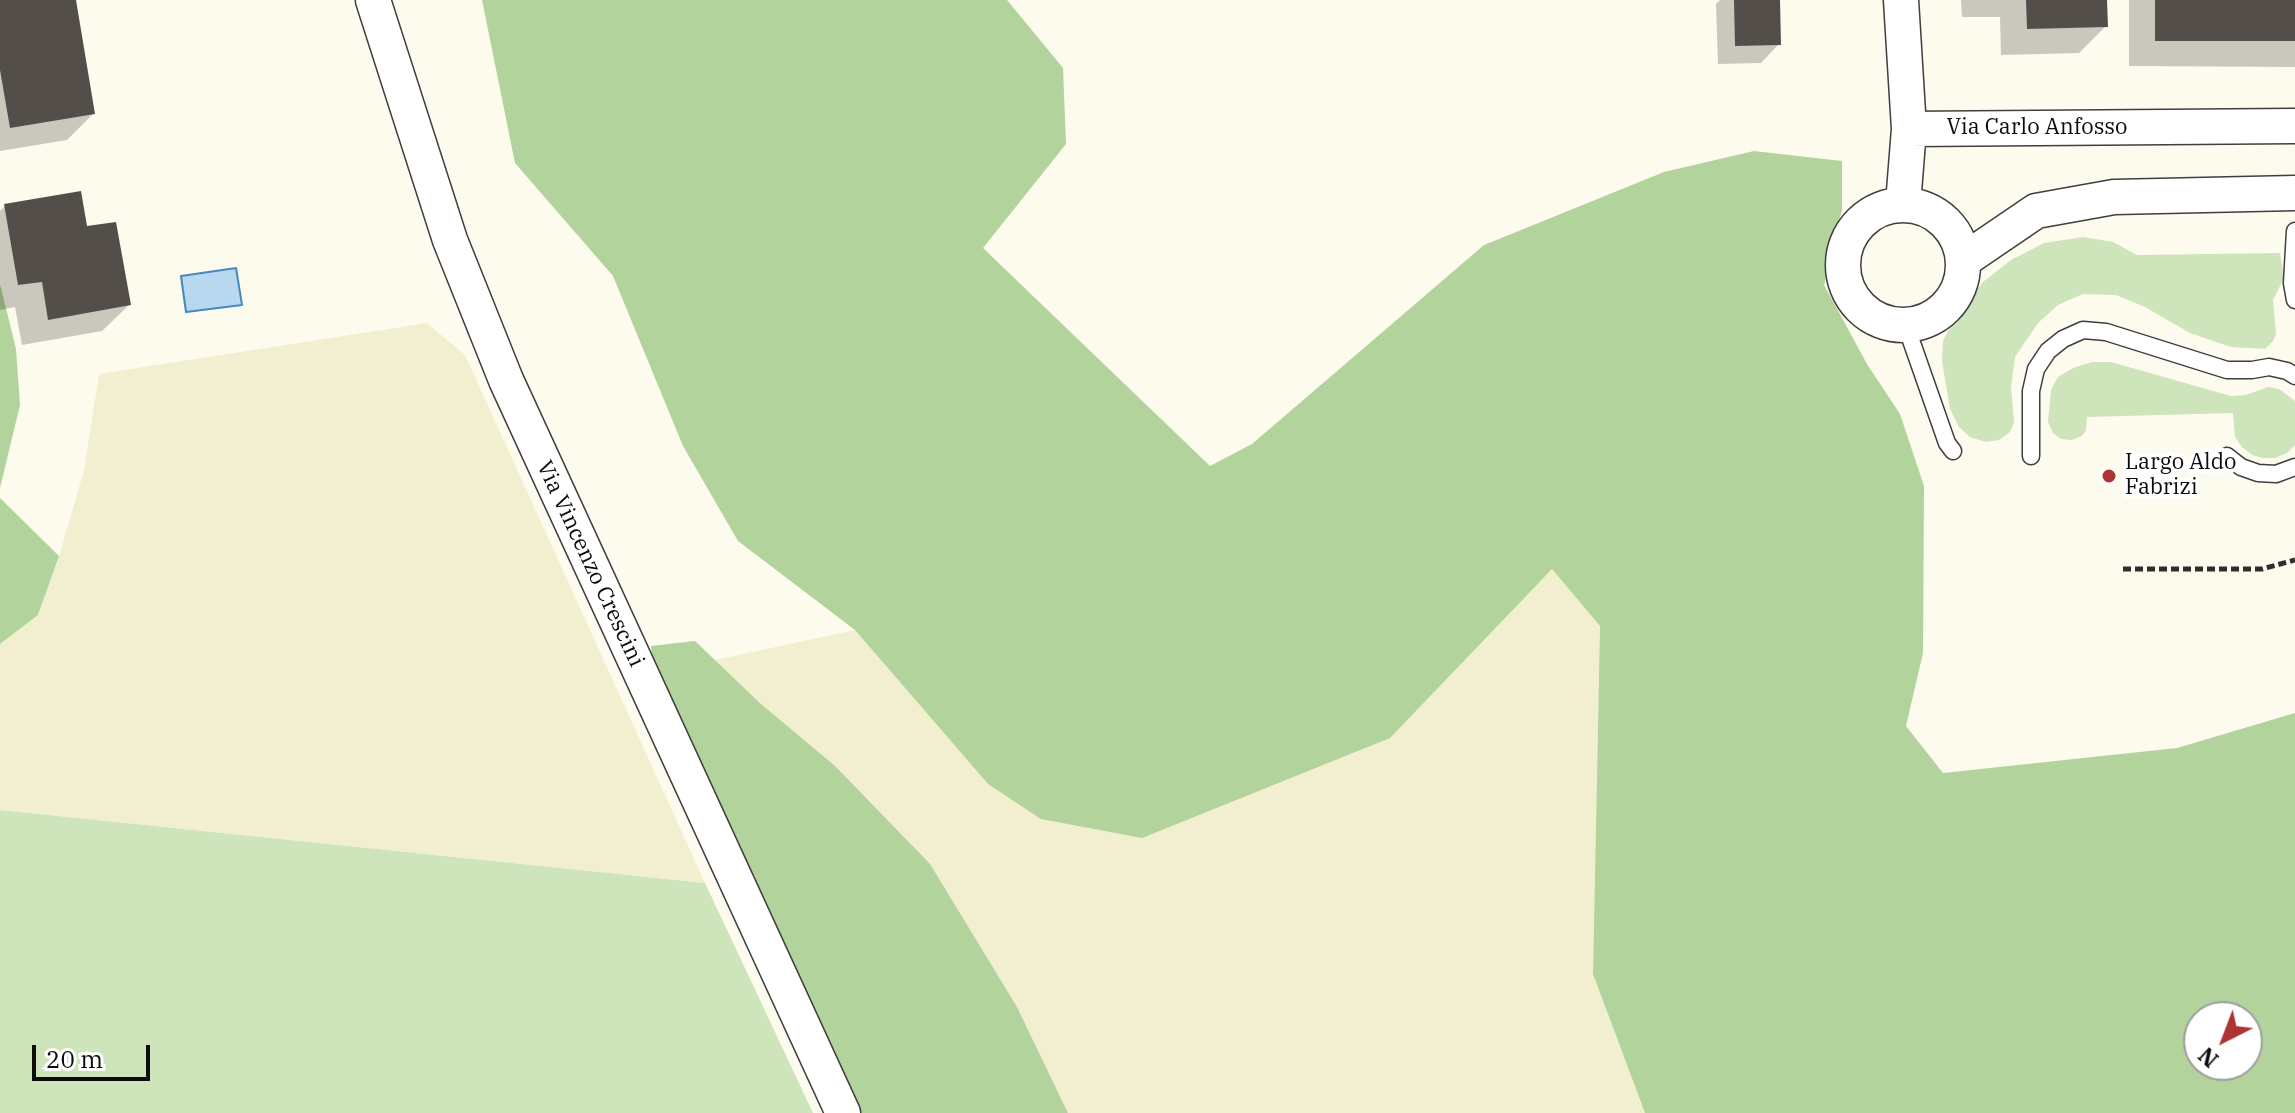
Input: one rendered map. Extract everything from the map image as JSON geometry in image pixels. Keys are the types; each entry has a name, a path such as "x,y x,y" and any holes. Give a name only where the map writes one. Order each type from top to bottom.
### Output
{"street":[{"name":"Via Vincenzo Crescini","path":"373,0 450,240 506,380 843,1113"},
{"path":"1901,0 1909,129 1903,204"},
{"name":"Via Carlo Anfosso","path":"1909,129 2295,126"},
{"path":"1964,260 2036,211 2114,197 2295,193"},
{"path":"1890,205 1924,207 1942,219 1958,239 1964,260 1961,284 1951,302 1927,321 1906,326 1873,318 1864,311 1850,294 1842,274 1845,245 1855,227 1871,213 1890,205"}],"lane":[{"path":"2295,231 2292,283 2295,300"},
{"path":"1906,326 1947,443 1953,451"},
{"path":"2031,456 2031,391 2036,369 2048,351 2063,339 2083,330 2106,332 2227,370 2269,367 2295,376"},
{"path":"2227,456 2241,467 2258,473 2276,474 2295,467"}],"path":[{"path":"2123,569 2262,569 2295,560"}],"shaded area":[{"path":"427,323 465,355 705,883 0,810 0,644 38,615 84,470 99,374"},
{"path":"1552,569 1600,626 1593,974 1645,1113 1068,1113 1017,1007 761,704 715,660 855,630 988,784 1390,737"}],"green space":[{"path":"482,0 1007,0 1063,68 1066,144 983,248 1210,466 1252,444 1484,245 1664,172 1754,151 1842,161 1842,210 1824,285 1867,364 1900,414 1924,486 1923,653 1906,726 1943,773 2177,748 2295,713 2295,1113 1645,1113 1593,974 1600,626 1552,569 1390,738 1142,838 1041,819 988,784 855,630 738,541 683,446 613,276 515,163"},
{"path":"2083,237 2113,242 2137,255 2280,253 2284,278 2273,300 2276,334 2273,341 2265,349 2231,347 2190,333 2145,307 2116,295 2083,294 2058,305 2038,323 2015,357 2011,387 2014,422 2010,432 1999,440 1986,442 1970,437 1959,427 1950,409 1942,361 1943,341 1953,321 1983,282 2011,260 2044,243"},
{"path":"0,284 16,349 20,405 0,488"},
{"name":"Largo Aldo Fabrizi","path":"2092,362 2111,362 2231,396 2246,395 2268,387 2279,389 2295,401 2295,445 2275,458 2252,455 2235,437 2233,413 2087,417 2082,436 2072,440 2061,439 2053,433 2048,422 2051,390 2058,377"},
{"path":"0,498 59,556 38,615 0,644"},
{"path":"695,641 761,704 835,766 930,864 1017,1007 1068,1113 856,1113 654,672 651,646"},
{"path":"0,810 705,883 813,1113 0,1113"}],"water":[{"path":"236,268 242,305 186,312 181,276"}],"building":[{"path":"0,0 76,0 95,114 10,128 0,70"},
{"path":"1734,0 1780,0 1781,45 1735,46"},
{"path":"2026,0 2107,0 2108,27 2027,29"},
{"path":"2155,0 2295,0 2295,41 2155,41"},
{"path":"81,191 87,226 116,222 131,305 48,320 42,282 18,285 4,204"}],"place":[{"name":"Largo Aldo Fabrizi","path":"2109,476"}]}
